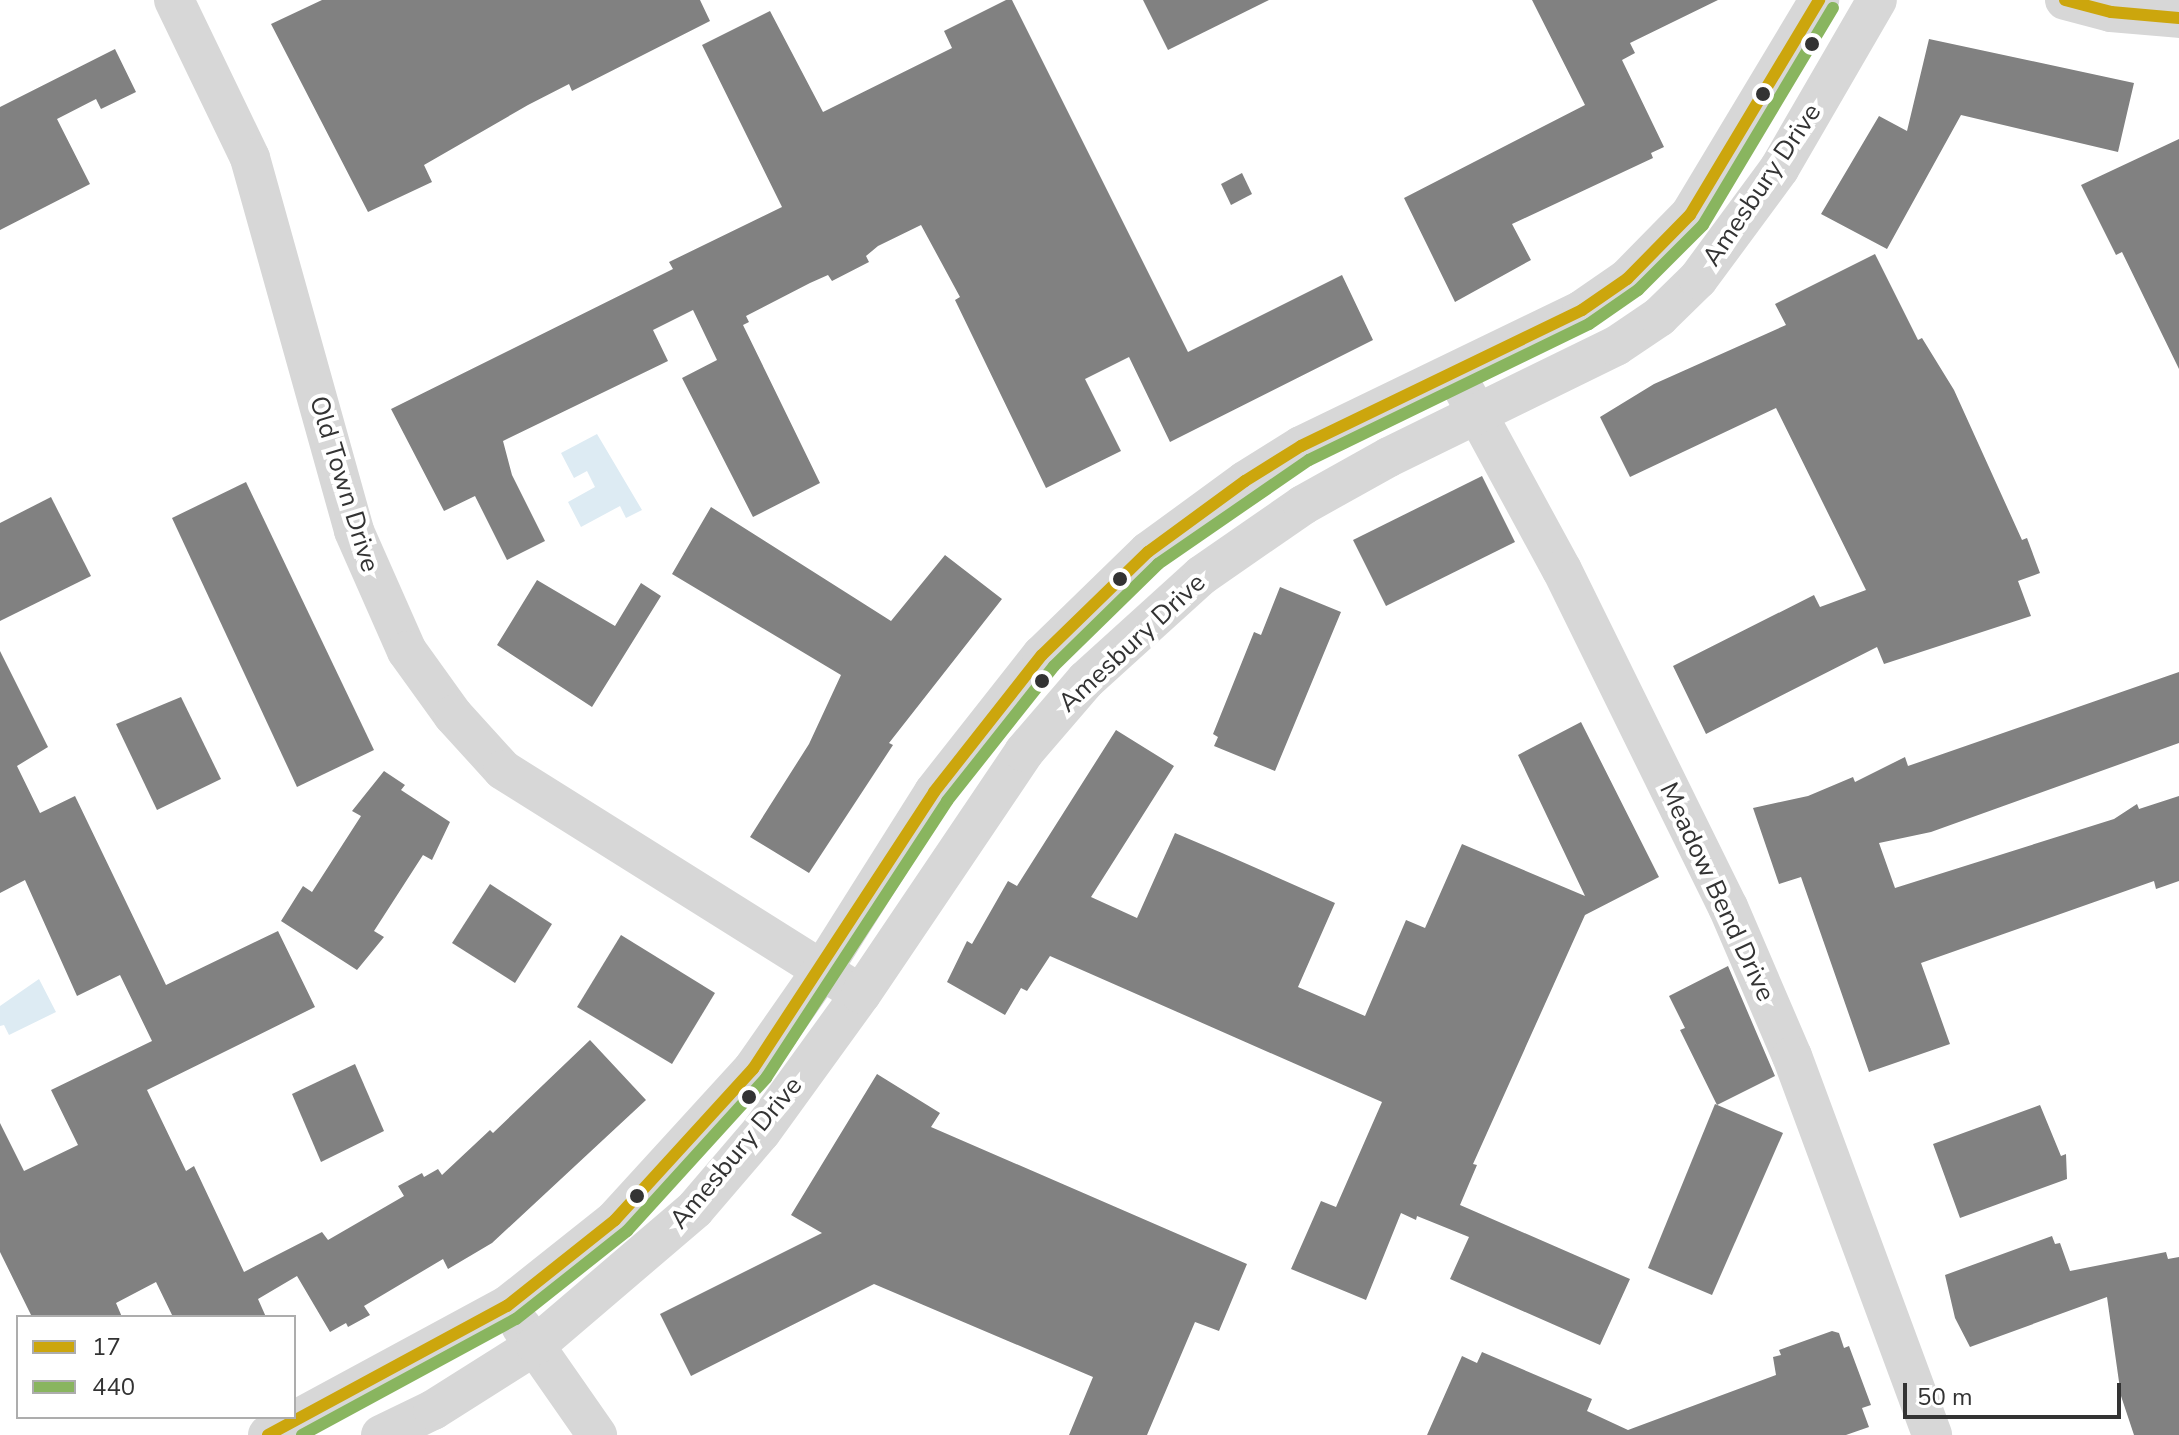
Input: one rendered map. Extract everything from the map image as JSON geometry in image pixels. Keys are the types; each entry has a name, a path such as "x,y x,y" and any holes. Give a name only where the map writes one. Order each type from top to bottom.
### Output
{"street":[{"name":"Old Town Drive","path":"174,0 250,158 354,531 407,651 453,715 503,770 861,994"},
{"name":"Amesbury Drive","path":"268,1435 507,1306 560,1268 661,1176 753,1069 822,970 980,728 1091,606 1148,552 1245,481 1301,446 1582,310 1658,251 1713,181 1819,0"},
{"name":"Amesbury Drive","path":"381,1435 433,1410 536,1345 695,1209 761,1132 861,994 1024,752 1123,646 1202,575 1303,505 1478,411 1616,346 1659,317 1698,279 1779,169 1877,0"},
{"path":"2065,0 2111,12 2179,18"},
{"name":"Meadow Bend Drive","path":"1452,371 1478,411 1728,907 1792,1056 1932,1435"},
{"path":"1091,606 1123,646"},
{"path":"507,1306 597,1435"}],"shaded area":[{"path":"597,434 642,510 626,518 620,506 581,527 568,502 595,487 587,471 574,478 561,453"},
{"path":"39,979 56,1012 9,1035 4,1025 0,1026 0,1006"}],"building":[{"path":"322,0 700,0 710,21 572,91 569,84 528,105 424,165 432,182 368,212 271,24"},
{"path":"1006,0 1012,0 1188,352 1342,275 1373,340 1170,442 1129,357 1085,379 1121,451 1046,488 955,300 960,297 921,225 878,246 866,256 869,262 832,281 828,275 746,316 749,322 743,325 820,483 753,517 682,378 717,360 693,310 653,330 668,361 503,441 512,475 545,541 507,560 475,496 444,511 391,409 673,269 669,262 782,207 702,45 770,11 823,112 952,48 944,31"},
{"path":"1143,0 1269,0 1168,50"},
{"path":"1532,0 1718,0 1630,43 1635,53 1622,60 1664,147 1651,153 1653,158 1512,224 1531,260 1455,302 1404,198 1585,105"},
{"path":"1929,39 2134,83 2118,152 1961,115 1887,249 1821,214 1879,116 1907,131"},
{"path":"115,49 136,92 101,109 96,99 57,119 90,184 0,230 0,107"},
{"path":"2179,139 2179,369 2122,252 2116,255 2081,185"},
{"path":"1242,173 1252,194 1231,205 1221,184"},
{"path":"1875,254 1918,340 1922,338 1954,390 2022,540 2027,538 2040,573 2018,581 2031,616 1884,664 1877,647 1706,734 1673,666 1814,595 1820,607 1866,590 1776,408 1630,477 1600,417 1654,384 1786,325 1775,304"},
{"path":"1482,476 1515,542 1386,606 1353,540"},
{"path":"246,482 374,750 297,787 172,518"},
{"path":"51,497 91,576 0,621 0,523"},
{"path":"711,507 891,621 945,555 1002,599 889,743 893,745 809,873 750,837 809,744 841,675 672,574"},
{"path":"537,580 615,626 641,583 661,596 592,707 497,645"},
{"path":"1280,587 1341,612 1275,771 1214,746 1218,737 1213,734 1254,632 1261,635"},
{"path":"0,651 48,747 17,766 40,813 75,796 166,985 278,931 315,1007 147,1090 186,1171 194,1166 244,1272 322,1232 328,1240 404,1196 398,1186 422,1173 424,1177 438,1169 442,1175 490,1130 493,1133 590,1040 646,1100 492,1243 448,1269 443,1259 364,1306 370,1315 348,1327 346,1323 330,1332 297,1276 258,1299 265,1315 172,1315 156,1282 116,1303 121,1315 31,1315 0,1252 0,1123 24,1171 78,1145 51,1090 152,1041 120,975 77,996 25,880 0,893"},
{"path":"2179,672 2179,743 1931,832 1879,843 1895,888 2114,819 2137,804 2139,809 2179,796 2179,881 2156,889 2154,881 1921,963 1950,1044 1869,1072 1801,877 1779,884 1753,808 1808,796 1853,777 1855,782 1905,757 1908,766"},
{"path":"181,697 221,779 157,810 116,724"},
{"path":"1581,722 1659,877 1585,915 1473,1164 1477,1165 1460,1205 1630,1279 1600,1345 1450,1279 1469,1237 1417,1216 1416,1220 1401,1213 1366,1300 1291,1269 1321,1201 1336,1207 1382,1102 1050,956 1027,991 1021,988 1005,1015 947,982 967,941 972,944 1008,881 1017,886 1116,730 1174,766 1091,897 1137,918 1175,833 1222,853 1335,903 1298,987 1365,1016 1406,920 1425,928 1462,844 1585,896 1518,755"},
{"path":"384,771 405,785 401,790 450,822 432,860 423,855 374,931 384,937 357,970 281,921 303,886 312,892 361,816 352,811"},
{"path":"490,884 552,924 515,983 452,943"},
{"path":"621,935 715,993 672,1064 577,1007"},
{"path":"1728,966 1775,1076 1717,1105 1680,1030 1685,1028 1669,996"},
{"path":"355,1064 384,1131 321,1162 292,1094"},
{"path":"877,1074 940,1113 931,1127 1247,1264 1219,1331 1195,1322 1147,1435 1069,1435 1093,1377 874,1284 691,1376 660,1314 822,1233 791,1215"},
{"path":"1715,1104 1783,1133 1712,1295 1648,1268"},
{"path":"2040,1105 2061,1156 2066,1154 2067,1179 1960,1218 1933,1144"},
{"path":"2052,1236 2055,1244 2060,1243 2070,1271 2166,1252 2168,1259 2179,1257 2179,1435 2134,1435 2121,1396 2107,1297 1970,1347 1955,1318 1945,1275"},
{"path":"1832,1331 1839,1333 1844,1348 1849,1346 1871,1405 1862,1408 1869,1427 1846,1435 1427,1435 1462,1356 1477,1363 1482,1352 1592,1399 1587,1411 1628,1430 1776,1375 1773,1357 1781,1355 1779,1350"}],"transit line":[{"name":"17","path":"268,1435 507,1306 615,1220 753,1069 934,792 1042,655 1148,552 1245,481 1301,446 1582,310 1627,279 1690,215 1819,0"},
{"name":"17","path":"2065,0 2111,12 2179,18"},
{"name":"440","path":"302,1435 516,1319 627,1231 766,1078 947,801 1054,666 1158,564 1309,460 1589,324 1638,290 1703,225 1833,8"}]}
